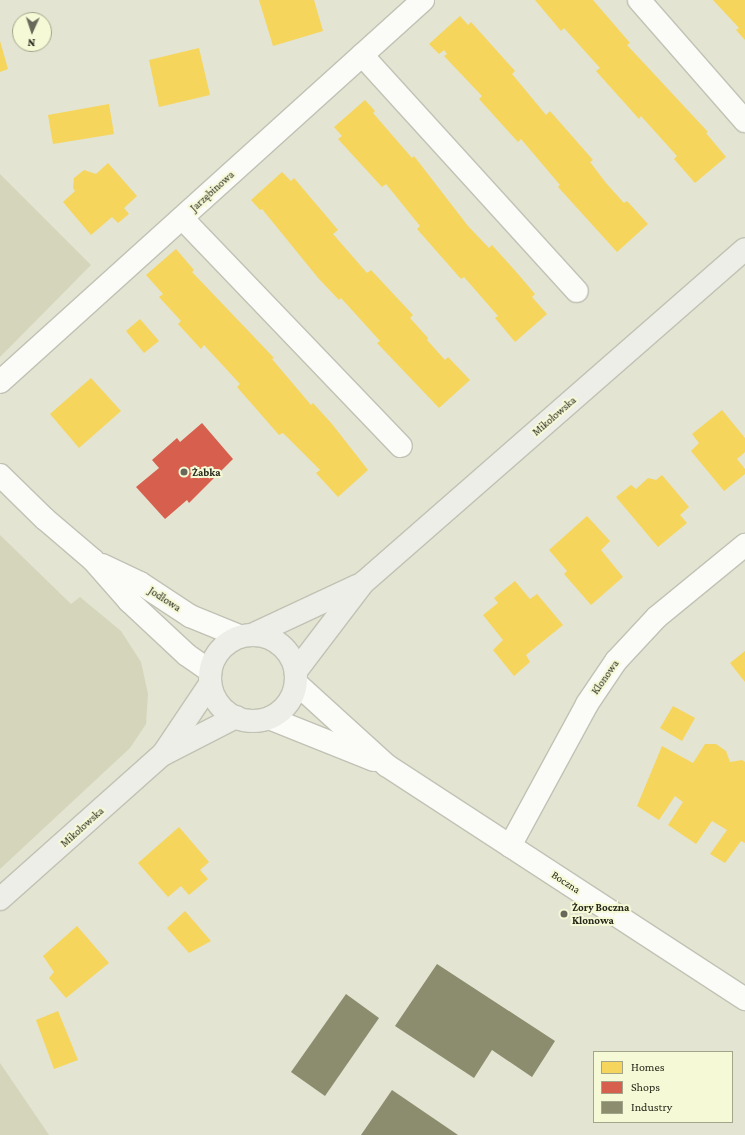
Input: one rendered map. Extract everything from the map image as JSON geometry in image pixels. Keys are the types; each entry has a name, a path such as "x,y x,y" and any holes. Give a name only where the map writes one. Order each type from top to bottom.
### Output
{"street":[{"name":"Jarzębinowa","path":"0,382 423,0"},
{"path":"639,0 745,121"},
{"path":"362,55 577,291"},
{"path":"182,218 401,446"},
{"name":"Mikołowska","path":"296,677 363,583 745,249"},
{"name":"Jodłowa","path":"0,475 45,519 93,560 129,601 210,678"},
{"name":"Klonowa","path":"510,846 587,704 616,661 657,617 745,545"},
{"name":"Jodłowa","path":"93,560 140,583 190,616 246,635"},
{"name":"Mikołowska","path":"246,635 363,583"},
{"path":"246,635 269,637 282,645 291,657 296,677 287,704 269,718 252,721 236,718 218,704 210,678 219,650 246,635"},
{"name":"Boczna","path":"296,677 386,765 745,999"},
{"name":"Mikołowska","path":"163,754 210,678"},
{"name":"Mikołowska","path":"0,899 163,754 236,718"},
{"name":"Boczna","path":"269,718 386,765"}],"green space":[{"path":"0,174 91,265 0,357"},
{"path":"0,535 71,604 80,597 121,631 141,662 148,694 146,724 130,748 0,869"},
{"path":"0,1063 49,1135 0,1135"}],"building: Homes":[{"path":"259,0 314,0 323,31 273,46"},
{"path":"535,0 593,0 630,43 627,45 708,132 706,133 726,157 695,183 674,159 677,156 641,116 639,119 596,71 600,68 564,28 561,31"},
{"path":"713,0 745,0 745,40 736,30 739,28"},
{"path":"460,16 468,25 471,22 515,71 512,74 546,115 550,111 593,160 590,162 606,183 624,203 627,201 648,224 617,252 558,187 560,185 521,139 518,142 479,99 482,96 444,56 447,54 444,50 439,54 429,44"},
{"path":"0,41 8,69 0,72"},
{"path":"199,48 210,95 159,107 149,60"},
{"path":"365,100 375,111 373,113 412,158 414,156 468,226 489,248 492,245 535,294 532,297 547,314 515,342 495,318 498,316 464,277 461,279 417,229 420,226 386,184 382,187 338,139 342,136 334,127"},
{"path":"109,104 114,134 53,144 48,115"},
{"path":"108,163 137,196 124,208 129,214 118,223 112,217 91,235 63,202 75,191 73,188 74,178 84,170 96,174"},
{"path":"282,172 291,181 294,178 338,230 333,234 367,273 371,270 413,315 410,318 445,360 448,357 470,380 439,408 377,343 380,341 341,298 339,300 319,279 262,209 260,210 251,200"},
{"path":"176,249 194,270 192,272 274,358 272,359 311,405 313,403 332,424 368,470 338,497 316,473 320,470 283,433 279,435 237,387 240,384 204,345 201,349 178,324 181,321 159,297 163,294 146,275"},
{"path":"140,319 159,341 144,353 126,331"},
{"path":"91,378 121,411 79,448 50,414"},
{"path":"722,410 745,438 745,452 737,459 745,469 745,474 724,491 691,451 699,443 692,434"},
{"path":"662,475 689,507 680,515 687,523 658,547 616,497 631,485 636,489 648,478 656,480"},
{"path":"587,516 610,541 601,550 623,577 591,605 564,574 567,571 549,550"},
{"path":"515,581 530,599 537,594 563,625 526,655 530,662 514,676 493,650 503,640 483,615 498,603 494,598"},
{"path":"745,651 745,682 730,663"},
{"path":"673,706 695,718 682,741 660,728"},
{"path":"705,744 716,744 726,751 730,762 742,760 745,762 745,843 741,841 725,863 710,854 727,830 712,821 696,844 668,825 683,802 675,796 659,820 637,806 662,746 693,763"},
{"path":"179,827 209,862 200,870 208,879 189,895 181,886 168,897 138,863"},
{"path":"185,911 211,941 189,953 167,928"},
{"path":"77,926 109,963 66,998 49,978 54,972 43,956"},
{"path":"58,1011 78,1060 54,1069 36,1020"}],"building: Shops":[{"path":"202,423 233,459 189,503 187,500 165,519 136,487 159,468 152,460 177,438 180,442"}],"building: Industry":[{"path":"437,964 555,1041 532,1077 492,1050 474,1078 395,1026"},
{"path":"346,994 379,1018 325,1096 291,1072"},
{"path":"392,1090 458,1135 361,1135"}],"place":[{"name":"Żabka","path":"184,472"},
{"name":"Żory Boczna Klonowa","path":"564,914"}]}
